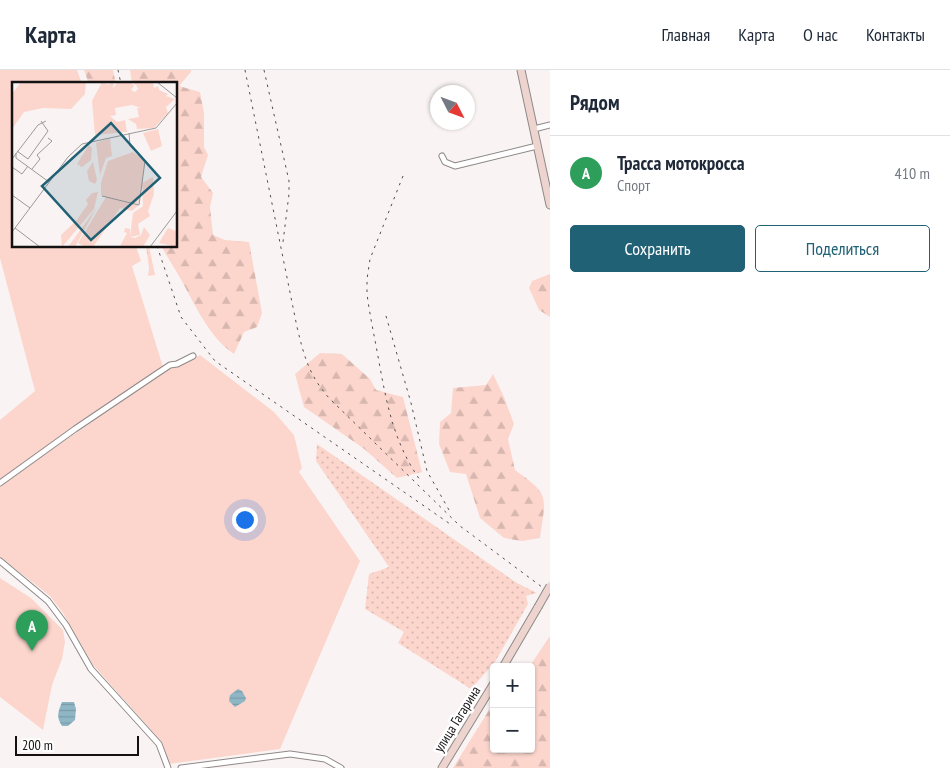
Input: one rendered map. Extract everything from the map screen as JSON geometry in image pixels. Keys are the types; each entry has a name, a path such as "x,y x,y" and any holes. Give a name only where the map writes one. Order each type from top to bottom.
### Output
{"main road":[{"path":"520,70 550,206"},
{"path":"505,663 550,586"},
{"name":"улица Гагарина","path":"442,768 490,690"}],"street":[{"path":"534,129 550,125"},
{"path":"442,156 445,162 455,166 537,146"},
{"path":"0,484 75,429 170,365 177,364 193,356"},
{"path":"0,561 48,601 66,625 91,669 159,744 168,768"},
{"path":"181,768 290,754 325,759 341,768"}],"green space":[{"path":"0,70 77,70 81,82 12,82 12,248 137,248 141,261 132,266 163,367 76,424 0,479 0,420 35,391 0,258"},
{"path":"84,70 113,70 116,82 88,82"},
{"path":"130,70 191,70 179,86 200,92 204,113 204,147 208,155 201,177 213,193 210,207 213,235 225,240 249,242 262,313 257,327 244,332 234,354 209,329 162,248 178,248 178,82 132,82"},
{"path":"146,248 149,248 155,275 148,276"},
{"path":"550,274 550,317 539,310 529,288 532,281"},
{"path":"320,353 342,354 370,379 376,390 403,397 422,472 397,478 363,448 304,407 295,374"},
{"path":"200,355 274,412 294,435 302,468 299,472 360,561 280,749 169,764 162,742 93,665 63,613 50,596 0,557 0,486 162,373"},
{"path":"493,374 514,424 508,439 515,470 535,485 543,497 544,513 540,538 522,541 504,538 480,518 466,474 450,472 439,444 440,422 451,413 453,388 486,385"},
{"path":"317,444 517,583 537,593 526,596 528,604 495,662 490,663 490,668 471,689 398,643 404,632 365,609 369,574 389,567 316,461"},
{"path":"0,578 31,598 63,630 65,642 62,659 52,685 43,730 0,697"},
{"path":"550,636 550,768 453,768 490,708 490,753 535,753 535,663 532,663"}],"water":[{"path":"238,689 242,691 246,698 245,701 235,707 229,701 230,695"},
{"path":"62,702 74,702 76,709 75,720 68,726 62,726 58,717"}],"railway":[{"path":"118,70 121,82"},
{"path":"245,70 297,327 312,374 330,399 460,526 550,593"},
{"path":"264,70 289,181 283,242"},
{"path":"403,176 370,259 367,294 382,378 393,423 404,452 420,480"},
{"path":"158,248 181,317 215,361 453,526"},
{"path":"386,316 411,403 427,471 449,510"}],"place":[{"name":"Трасса мотокросса","path":"32,651"}]}
